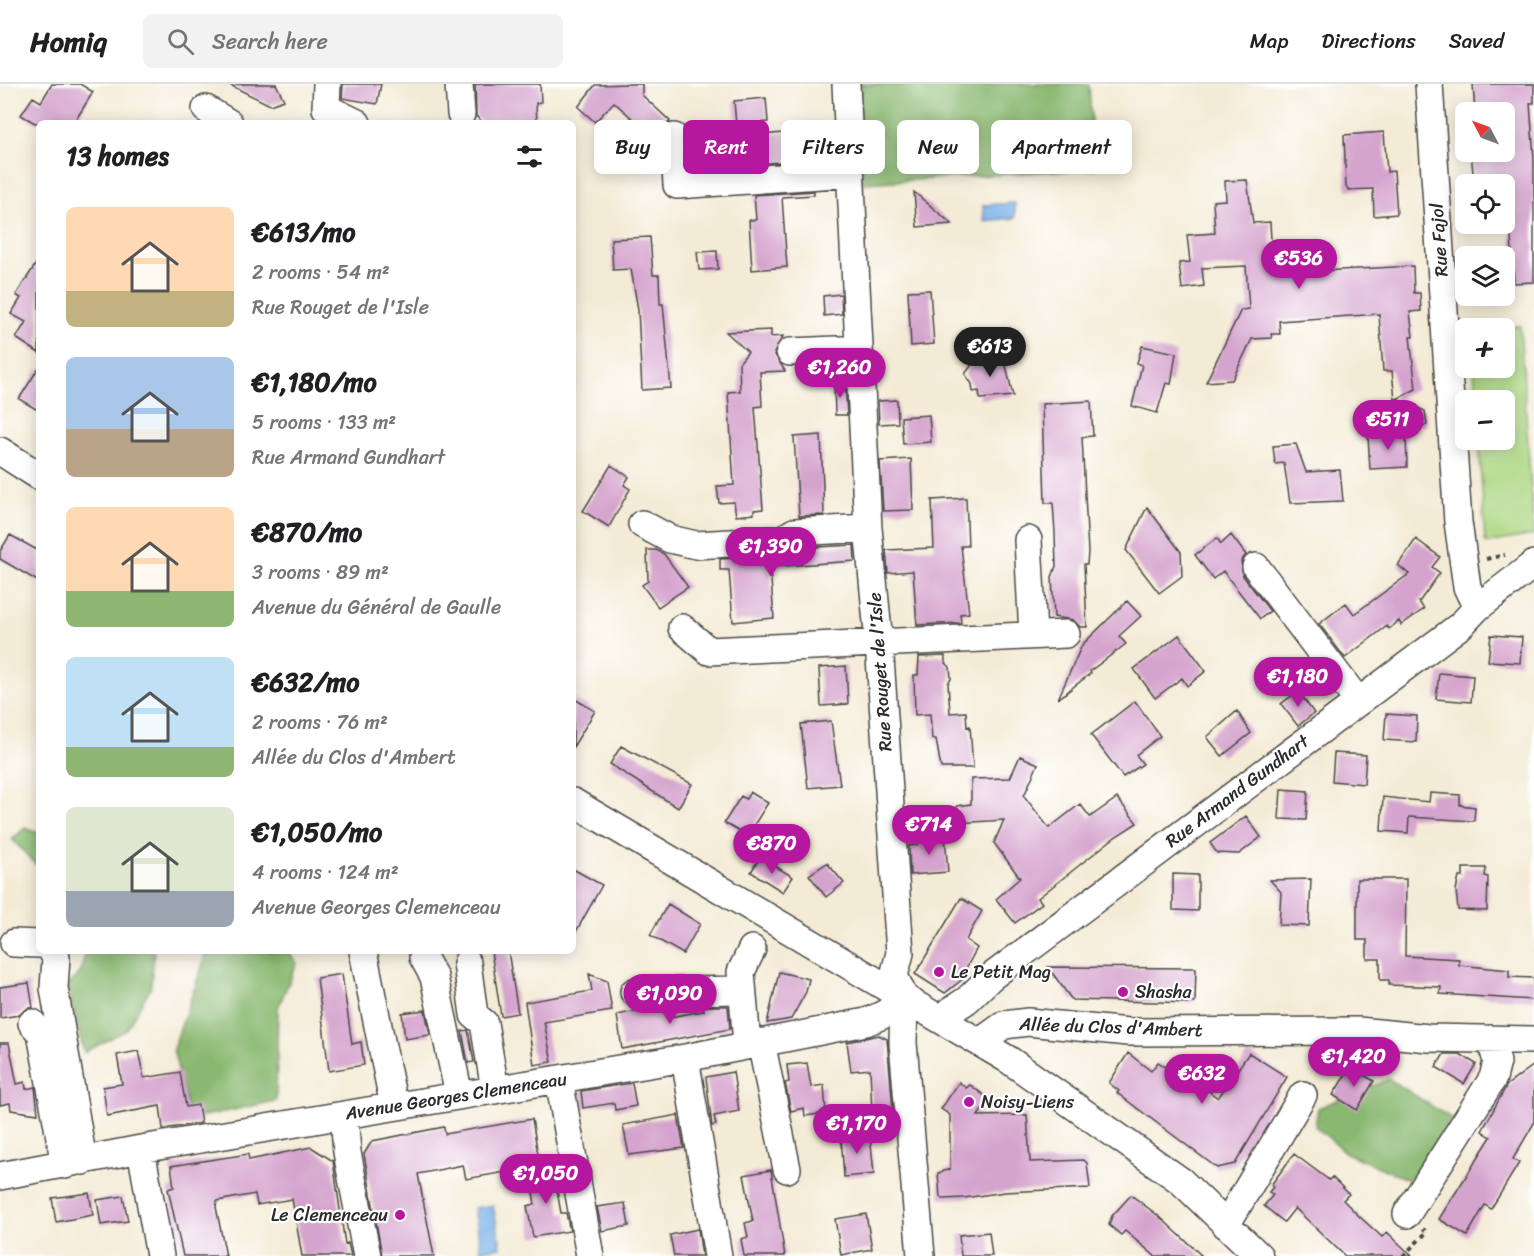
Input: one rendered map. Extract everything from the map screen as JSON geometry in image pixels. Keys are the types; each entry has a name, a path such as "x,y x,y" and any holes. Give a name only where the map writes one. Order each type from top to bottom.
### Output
{"street":[{"path":"327,84 326,108 351,120"},
{"path":"459,84 461,114"},
{"name":"Rue Rouget de l'Isle","path":"846,84 848,120"},
{"name":"Rue Fajol","path":"1429,84 1460,541 1467,587 1477,608"},
{"path":"206,109 224,120"},
{"path":"674,137 677,185 836,174"},
{"name":"Rue Rouget de l'Isle","path":"850,174 868,528 879,643 900,953 894,976 904,997 903,1043 921,1256"},
{"path":"790,352 859,349"},
{"path":"0,451 36,474"},
{"path":"642,524 670,539 696,545 781,540 794,532 868,528"},
{"path":"1028,540 1033,635"},
{"name":"Rue Armand Gundhart","path":"940,1018 968,1000 991,977 1461,624 1477,608 1534,564"},
{"path":"1256,567 1357,700"},
{"path":"682,628 709,651 1066,634"},
{"path":"576,804 980,1042 1181,1181 1259,1256"},
{"path":"752,949 741,972 740,990 787,1169"},
{"path":"54,954 56,957 54,988 74,1163"},
{"path":"364,954 394,1106"},
{"path":"423,957 434,977 459,1095"},
{"path":"467,963 474,1015 484,1023 495,1090"},
{"path":"634,992 740,990"},
{"name":"Avenue Georges Clemenceau","path":"0,1176 141,1149 686,1058 866,1022 885,1014 904,997"},
{"name":"Allée du Clos d'Ambert","path":"980,1042 1004,1025 1028,1022 1128,1032 1358,1031 1429,1038 1534,1040"},
{"path":"32,1023 41,1033 74,1163"},
{"path":"1407,1214 1493,1078 1497,1062 1491,1039"},
{"path":"686,1058 718,1256"},
{"path":"559,1079 590,1256"},
{"path":"1226,1225 1303,1095"},
{"path":"344,1115 347,1152 367,1256"},
{"path":"141,1149 160,1256"}],"path":[{"path":"1460,541 1468,554 1482,560 1509,554"}],"green space":[{"path":"857,84 1089,84 1091,120 991,120 991,174 1012,174 863,183 862,174 885,174 885,120 859,120"},
{"path":"1515,326 1520,326 1534,535 1488,543 1485,541 1480,450 1515,450 1515,390 1475,390 1475,378 1515,378"},
{"path":"25,828 36,832 36,865 12,839"},
{"path":"84,954 154,954 151,987 126,1030 84,1053 67,986 81,972"},
{"path":"205,954 290,954 297,963 278,1008 276,1101 190,1119 173,1049"},
{"path":"1389,1079 1452,1119 1409,1180 1346,1153 1315,1126 1318,1108"}],"water":[{"path":"1015,203 1015,218 984,221 983,205"},
{"path":"493,1205 501,1247 481,1250 474,1208"}],"building":[{"path":"52,84 80,84 93,92 76,120 36,120 35,123 21,115 33,97 41,102"},
{"path":"228,84 276,84 284,100 270,105"},
{"path":"343,84 381,84 377,104 342,98"},
{"path":"475,84 540,84 541,102 536,103 537,120 480,120 476,116"},
{"path":"642,84 642,95 669,120 634,120 614,102 594,121 578,107 595,85"},
{"path":"1473,84 1534,84 1534,103 1530,103 1534,159 1534,282 1515,283 1515,246 1512,246 1511,234 1515,234 1515,174 1473,174 1472,162 1515,162 1515,102 1474,102"},
{"path":"766,98 768,120 736,120 734,101"},
{"path":"1384,132 1387,172 1394,171 1397,214 1374,216 1373,189 1348,190 1346,187 1344,135"},
{"path":"781,133 781,162 769,163 769,134"},
{"path":"1247,180 1253,223 1270,222 1272,258 1322,254 1321,271 1413,266 1414,293 1420,293 1421,311 1410,312 1413,337 1410,337 1416,389 1395,400 1392,371 1383,371 1379,314 1279,321 1280,334 1271,334 1272,338 1252,339 1232,380 1206,382 1241,310 1249,309 1246,266 1202,268 1204,286 1182,289 1179,263 1190,262 1187,235 1215,233 1213,201 1226,200 1225,181"},
{"path":"814,191 814,195 782,197 787,267 752,270 749,220 756,220 754,195"},
{"path":"914,192 952,224 917,227"},
{"path":"650,237 653,275 659,275 660,304 663,304 671,388 642,390 638,310 631,269 613,270 611,239"},
{"path":"717,251 718,269 699,270 697,252"},
{"path":"36,264 36,351 16,338 26,322 11,314 21,298 16,295"},
{"path":"930,290 934,344 911,346 908,291"},
{"path":"841,294 842,314 824,316 823,296"},
{"path":"771,330 771,337 783,336 774,353 785,371 760,372 762,406 755,407 763,509 754,510 754,514 736,516 734,502 719,503 717,486 734,485 728,392 740,391 739,363 748,352 726,332"},
{"path":"1142,346 1176,353 1171,384 1166,383 1157,413 1132,406 1142,365 1137,363"},
{"path":"999,357 1000,362 1005,361 1013,396 980,399 979,391 973,392 972,384 965,374 971,366 970,360"},
{"path":"36,372 36,409 19,399"},
{"path":"845,383 847,415 835,415 834,384"},
{"path":"1397,399 1425,411 1427,425 1399,426"},
{"path":"897,400 898,423 879,424 878,401"},
{"path":"1091,401 1093,436 1082,437 1088,552 1087,564 1084,564 1087,627 1080,627 1073,620 1054,617 1052,577 1056,566 1055,533 1053,503 1045,503 1042,404"},
{"path":"929,415 931,442 903,444 901,417"},
{"path":"1406,434 1407,467 1370,469 1368,436"},
{"path":"821,435 824,515 799,516 794,437"},
{"path":"1296,444 1306,472 1340,470 1343,501 1290,503 1284,463 1275,464 1273,446"},
{"path":"911,459 913,510 883,511 880,461"},
{"path":"611,465 629,477 624,485 630,489 609,527 583,511"},
{"path":"966,498 968,546 961,546 969,613 960,614 961,623 917,625 913,571 888,573 886,550 934,548 932,500"},
{"path":"1147,507 1181,552 1182,576 1159,593 1126,550"},
{"path":"10,535 36,549 36,580 0,559 0,551"},
{"path":"1231,535 1246,555 1241,561 1243,576 1270,611 1260,619 1223,571 1213,579 1195,555 1217,538 1221,544"},
{"path":"1416,539 1440,557 1432,567 1440,573 1419,602 1424,609 1401,625 1399,621 1389,629 1387,626 1345,658 1319,624 1346,603 1354,614 1409,574 1398,565"},
{"path":"854,545 855,561 770,567 774,618 733,622 729,570 720,570 720,559 782,556 799,548"},
{"path":"647,550 656,550 664,554 688,587 658,607 642,585 648,581"},
{"path":"1127,601 1141,616 1119,636 1126,644 1058,699 1082,645"},
{"path":"1179,635 1206,671 1187,686 1182,678 1155,698 1134,669"},
{"path":"1491,635 1522,637 1520,663 1488,661"},
{"path":"945,656 945,662 950,667 951,679 948,683 950,713 966,712 967,727 970,726 973,768 941,768 936,739 932,739 930,714 915,715 914,675 918,675 919,657"},
{"path":"846,666 848,704 821,706 819,668"},
{"path":"1439,673 1473,676 1471,702 1436,699"},
{"path":"1298,691 1314,713 1298,726 1281,704"},
{"path":"576,700 595,711 576,742"},
{"path":"1135,701 1160,736 1136,755 1143,764 1123,777 1091,735"},
{"path":"1237,711 1251,733 1222,756 1207,737"},
{"path":"1386,714 1417,716 1416,742 1384,740"},
{"path":"831,721 840,785 808,788 801,724"},
{"path":"621,746 692,784 678,808 610,764"},
{"path":"1334,753 1366,755 1364,784 1332,781"},
{"path":"1020,756 1038,764 1024,796 1049,828 1080,804 1090,817 1117,798 1137,823 1115,837 1038,898 1042,903 1015,923 996,899 1020,878 994,843 1004,820 958,823 957,806 971,804 971,779 1010,778"},
{"path":"1281,789 1308,791 1306,820 1279,819"},
{"path":"750,792 768,803 747,836 724,823 741,796 746,799"},
{"path":"1430,793 1460,795 1460,805 1475,807 1474,821 1409,817 1408,833 1381,831 1383,797 1429,802"},
{"path":"1246,816 1261,837 1239,854 1217,853 1210,843"},
{"path":"945,836 948,872 910,875 909,846 917,845 917,838"},
{"path":"760,857 793,877 783,892 751,872"},
{"path":"827,863 844,883 826,897 809,875"},
{"path":"1463,868 1486,868 1487,911 1458,910 1456,890 1459,877 1463,877"},
{"path":"576,871 602,885 576,932"},
{"path":"1173,874 1198,875 1198,911 1173,910"},
{"path":"1311,879 1309,926 1279,925 1281,892 1270,880"},
{"path":"1357,879 1406,879 1405,956 1459,959 1459,965 1509,970 1509,977 1534,978 1534,1000 1440,994 1441,987 1389,985 1389,980 1380,980 1380,959 1367,959 1367,940 1357,940"},
{"path":"961,898 982,911 966,940 977,948 964,972 968,975 945,993 915,974"},
{"path":"668,904 700,924 683,954 650,935"},
{"path":"491,954 508,954 518,1013 501,1016"},
{"name":"Shasha","path":"1048,967 1196,968 1195,1003 1072,1000"},
{"path":"779,972 809,979 806,992 791,1019 767,1023"},
{"path":"342,974 352,1044 361,1042 364,1065 329,1071 317,978"},
{"path":"589,974 607,981 612,1011 544,1022 552,1062 534,1065 525,1002 592,991"},
{"path":"29,983 33,1008 28,1008 19,1015 0,1018 0,987"},
{"path":"703,1006 728,1006 730,1029 622,1049 617,1015 652,1008 653,1012 668,1009 670,1017 704,1011"},
{"path":"425,1010 430,1035 405,1039 402,1013"},
{"path":"468,1030 474,1062 468,1063 462,1031"},
{"path":"879,1035 887,1039 895,1133 873,1134 870,1069 851,1071 847,1042"},
{"path":"0,1043 9,1043 17,1084 25,1082 26,1089 35,1087 38,1114 11,1110 10,1103 0,1105"},
{"path":"138,1051 144,1078 180,1072 186,1107 198,1105 201,1123 163,1129 160,1106 107,1116 103,1087 122,1084 117,1055"},
{"path":"1128,1053 1151,1071 1158,1062 1173,1072 1176,1067 1218,1098 1249,1053 1287,1077 1235,1164 1217,1168 1117,1093 1119,1091 1109,1083"},
{"path":"1444,1054 1460,1054 1476,1064 1464,1084 1436,1067"},
{"path":"807,1063 811,1087 824,1085 826,1113 805,1116 804,1108 791,1111 785,1083 789,1082 787,1065"},
{"path":"1534,1065 1534,1123 1513,1159 1519,1163 1491,1209 1485,1205 1467,1236 1439,1219 1491,1137 1482,1131 1507,1085"},
{"path":"1350,1067 1374,1081 1357,1110 1333,1095"},
{"path":"733,1072 739,1111 714,1116 716,1125 712,1126 706,1077"},
{"path":"959,1082 966,1088 970,1085 989,1099 978,1116 1027,1115 1030,1162 1084,1160 1087,1163 1090,1188 1005,1192 964,1198 943,1199 940,1197 938,1173 950,1169 950,1115 941,1109"},
{"path":"632,1083 636,1106 615,1110 614,1103 583,1108 581,1091"},
{"path":"678,1115 684,1148 629,1155 623,1125"},
{"name":"Le Clemenceau","path":"532,1119 540,1166 466,1179 463,1165 418,1174 434,1256 382,1256 364,1154 372,1141 444,1127 445,1134"},
{"path":"870,1134 874,1174 844,1177 841,1136"},
{"path":"311,1147 333,1161 345,1244 348,1243 351,1256 302,1256 292,1199 257,1205 255,1194 217,1201 216,1207 226,1256 183,1256 168,1189 174,1187 171,1166 248,1154 249,1160"},
{"path":"1294,1154 1329,1180 1332,1177 1349,1194 1343,1200 1360,1217 1382,1237 1387,1232 1412,1256 1345,1256 1295,1208 1284,1222 1264,1206 1273,1195 1269,1192 1273,1187 1271,1185"},
{"path":"552,1164 561,1213 566,1213 570,1231 533,1237 527,1206 535,1204 530,1176"},
{"path":"771,1170 785,1256 744,1256 741,1239 748,1237 745,1223 753,1221 744,1175"},
{"path":"89,1193 93,1215 56,1222 52,1198"},
{"path":"1131,1195 1160,1217 1202,1256 1155,1256 1125,1231 1121,1235 1109,1225 1112,1216"},
{"path":"123,1196 128,1221 101,1225 97,1200"},
{"path":"625,1203 629,1226 602,1231 597,1207"},
{"path":"866,1214 872,1249 841,1255 835,1219"},
{"path":"698,1229 702,1256 674,1256 670,1235"},
{"path":"989,1232 992,1256 961,1256 959,1235"}],"place":[{"name":"Le Petit Mag","path":"939,972"},
{"name":"Shasha","path":"1123,992"},
{"name":"Noisy-Liens","path":"969,1102"},
{"name":"Le Clemenceau","path":"400,1215"}]}
